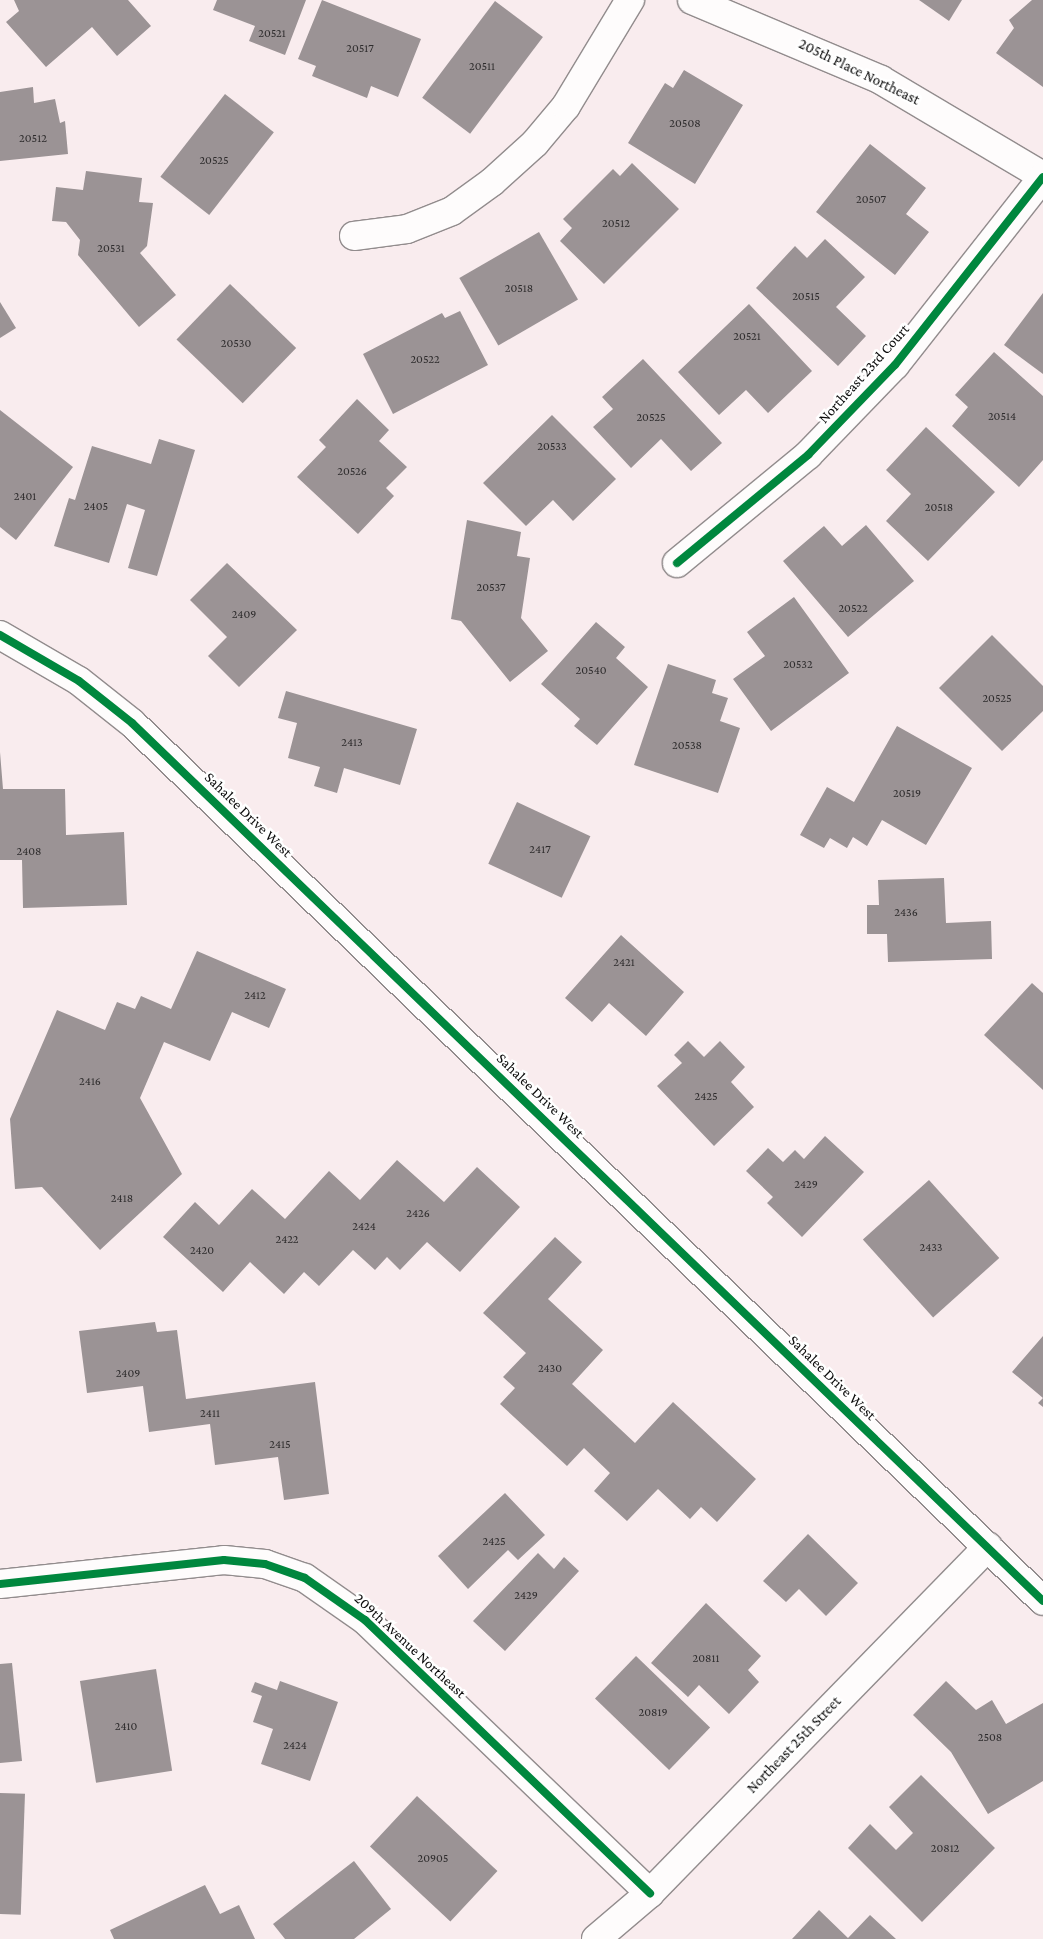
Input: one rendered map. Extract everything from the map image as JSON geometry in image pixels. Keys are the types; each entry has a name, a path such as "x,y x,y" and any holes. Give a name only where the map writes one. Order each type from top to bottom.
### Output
{"street":[{"path":"354,236 407,228 452,210 492,182 535,144 566,106 630,0"},
{"name":"205th Place Northeast","path":"692,0 881,80 1043,176"},
{"name":"Northeast 23rd Court","path":"678,563 808,456 888,372 1043,176"},
{"name":"Sahalee Drive West","path":"0,635 79,681 132,723 1043,1601"},
{"name":"Northeast 25th Street","path":"596,1939 650,1892 988,1547"},
{"name":"209th Avenue Northeast","path":"0,1584 224,1560 265,1564 305,1578 364,1620 650,1892"}],"building":[{"path":"14,0 128,0 151,26 117,56 92,27 46,67 6,22 19,11"},
{"path":"217,0 306,0 285,55 249,41 255,26 213,10"},
{"path":"322,0 421,39 398,97 371,86 367,98 312,76 316,66 298,59"},
{"path":"919,0 962,0 949,21"},
{"path":"1032,0 1043,0 1043,87 996,53 1014,28 1009,20"},
{"path":"495,1 543,37 470,134 422,98"},
{"path":"684,70 743,105 695,184 628,143 665,83 673,88"},
{"path":"33,87 34,103 55,99 60,123 65,121 68,154 0,161 0,92"},
{"path":"225,94 274,132 209,215 160,177"},
{"path":"870,144 926,188 906,214 929,232 895,275 816,212"},
{"path":"632,163 679,209 604,284 560,241 572,228 563,219 613,169 620,176"},
{"path":"86,171 142,178 139,202 153,203 147,246 140,253 176,295 139,327 78,255 80,240 66,222 52,221 56,187 83,190"},
{"path":"539,232 578,300 498,346 459,278"},
{"path":"825,239 865,277 836,307 866,336 838,366 756,288 795,246 807,258"},
{"path":"230,284 296,348 243,403 177,339"},
{"path":"1043,293 1043,374 1004,345"},
{"path":"0,302 16,328 0,338"},
{"path":"749,304 812,371 768,413 746,390 719,415 678,372"},
{"path":"460,311 488,365 393,414 363,354 442,313 445,318"},
{"path":"994,352 1043,396 1043,460 1019,487 952,426 968,407 955,395"},
{"path":"643,359 722,443 691,471 661,439 631,468 593,427 613,409 602,397"},
{"path":"357,399 389,430 379,441 407,467 386,488 394,496 358,534 297,477 326,447 319,440"},
{"path":"0,410 73,467 16,540 0,527"},
{"path":"552,415 616,479 573,521 553,500 526,526 483,483"},
{"path":"926,427 995,492 928,561 886,521 911,494 886,470"},
{"path":"159,439 195,450 157,576 128,568 145,510 127,504 109,563 54,546 69,498 75,500 92,446 151,464"},
{"path":"467,520 521,532 517,556 530,558 521,618 548,651 510,682 461,621 451,619"},
{"path":"866,525 914,581 848,637 783,561 824,526 842,546"},
{"path":"227,563 297,630 239,687 208,656 227,637 190,600"},
{"path":"794,597 849,673 771,731 733,679 765,656 747,632"},
{"path":"596,622 625,647 616,658 648,687 597,745 574,726 580,719 541,684"},
{"path":"992,635 1043,686 1043,711 1002,751 939,688"},
{"path":"668,664 716,680 712,693 728,698 720,721 740,728 718,793 634,765"},
{"path":"286,691 417,729 400,785 344,768 337,793 314,786 320,767 288,758 297,723 278,718"},
{"path":"897,726 972,768 926,845 882,820 867,846 853,837 847,848 830,838 824,848 800,835 827,787 854,802"},
{"path":"0,752 3,789 65,789 66,835 124,832 127,905 23,908 22,860 0,860"},
{"path":"517,802 590,836 562,898 488,864"},
{"path":"944,878 946,923 991,921 992,959 888,962 887,934 867,934 867,905 879,905 878,880"},
{"path":"621,935 684,992 646,1036 609,1003 592,1022 565,998"},
{"path":"197,951 286,989 269,1028 232,1012 210,1061 164,1042 140,1098 182,1174 100,1250 42,1187 15,1189 10,1119 57,1010 105,1030 117,1002 135,1009 141,996 171,1009"},
{"path":"1032,983 1043,993 1043,1090 984,1035"},
{"path":"688,1041 704,1057 720,1041 745,1067 731,1082 754,1107 714,1146 657,1086 682,1063 674,1055"},
{"path":"825,1136 864,1172 802,1237 767,1203 773,1197 746,1171 768,1148 783,1162 795,1150 804,1159"},
{"path":"397,1160 444,1202 477,1167 520,1207 460,1272 427,1242 400,1270 387,1257 375,1270 353,1250 319,1286 304,1272 284,1294 250,1262 223,1292 163,1237 195,1202 219,1225 252,1189 285,1219 329,1171 360,1200"},
{"path":"929,1180 999,1258 933,1318 863,1240"},
{"path":"555,1237 582,1262 548,1299 603,1350 572,1384 635,1443 673,1402 756,1479 717,1522 701,1507 690,1519 658,1489 627,1521 594,1491 610,1473 584,1448 567,1466 500,1404 515,1388 503,1377 526,1353 483,1313"},
{"path":"155,1322 157,1332 177,1330 186,1399 315,1382 329,1494 284,1500 278,1457 215,1465 210,1424 149,1432 143,1386 87,1393 79,1331"},
{"path":"1043,1336 1043,1398 1012,1372"},
{"path":"1043,1398 1043,1407 1038,1403"},
{"path":"505,1493 545,1535 518,1560 508,1550 468,1589 438,1556"},
{"path":"808,1534 858,1583 826,1616 799,1589 786,1602 763,1581"},
{"path":"538,1553 554,1569 564,1557 579,1571 505,1651 473,1621"},
{"path":"706,1603 761,1656 748,1670 759,1682 729,1714 699,1685 688,1697 651,1663"},
{"path":"636,1656 710,1728 669,1770 595,1698"},
{"path":"12,1663 22,1761 0,1763 0,1664"},
{"path":"156,1669 172,1771 96,1783 80,1681"},
{"path":"280,1681 338,1702 310,1781 261,1764 273,1729 253,1722 262,1696 251,1692 255,1682 277,1690"},
{"path":"946,1681 976,1710 992,1700 1006,1724 1043,1703 1043,1781 988,1814 951,1752 913,1715"},
{"path":"921,1775 995,1848 922,1922 848,1848 870,1824 896,1850 913,1833 889,1807"},
{"path":"0,1793 25,1794 21,1915 0,1914"},
{"path":"417,1796 497,1871 450,1921 370,1846"},
{"path":"354,1861 391,1909 354,1939 285,1939 273,1924"},
{"path":"205,1885 220,1914 239,1905 255,1939 114,1939 110,1930"},
{"path":"819,1910 848,1938 870,1915 896,1939 792,1939"}],"cycle path":[{"path":"677,563 808,455 895,365 1043,177"},
{"path":"0,635 79,681 132,723 1043,1601"},
{"path":"0,1584 224,1560 265,1564 305,1578 365,1620 650,1893"}]}
